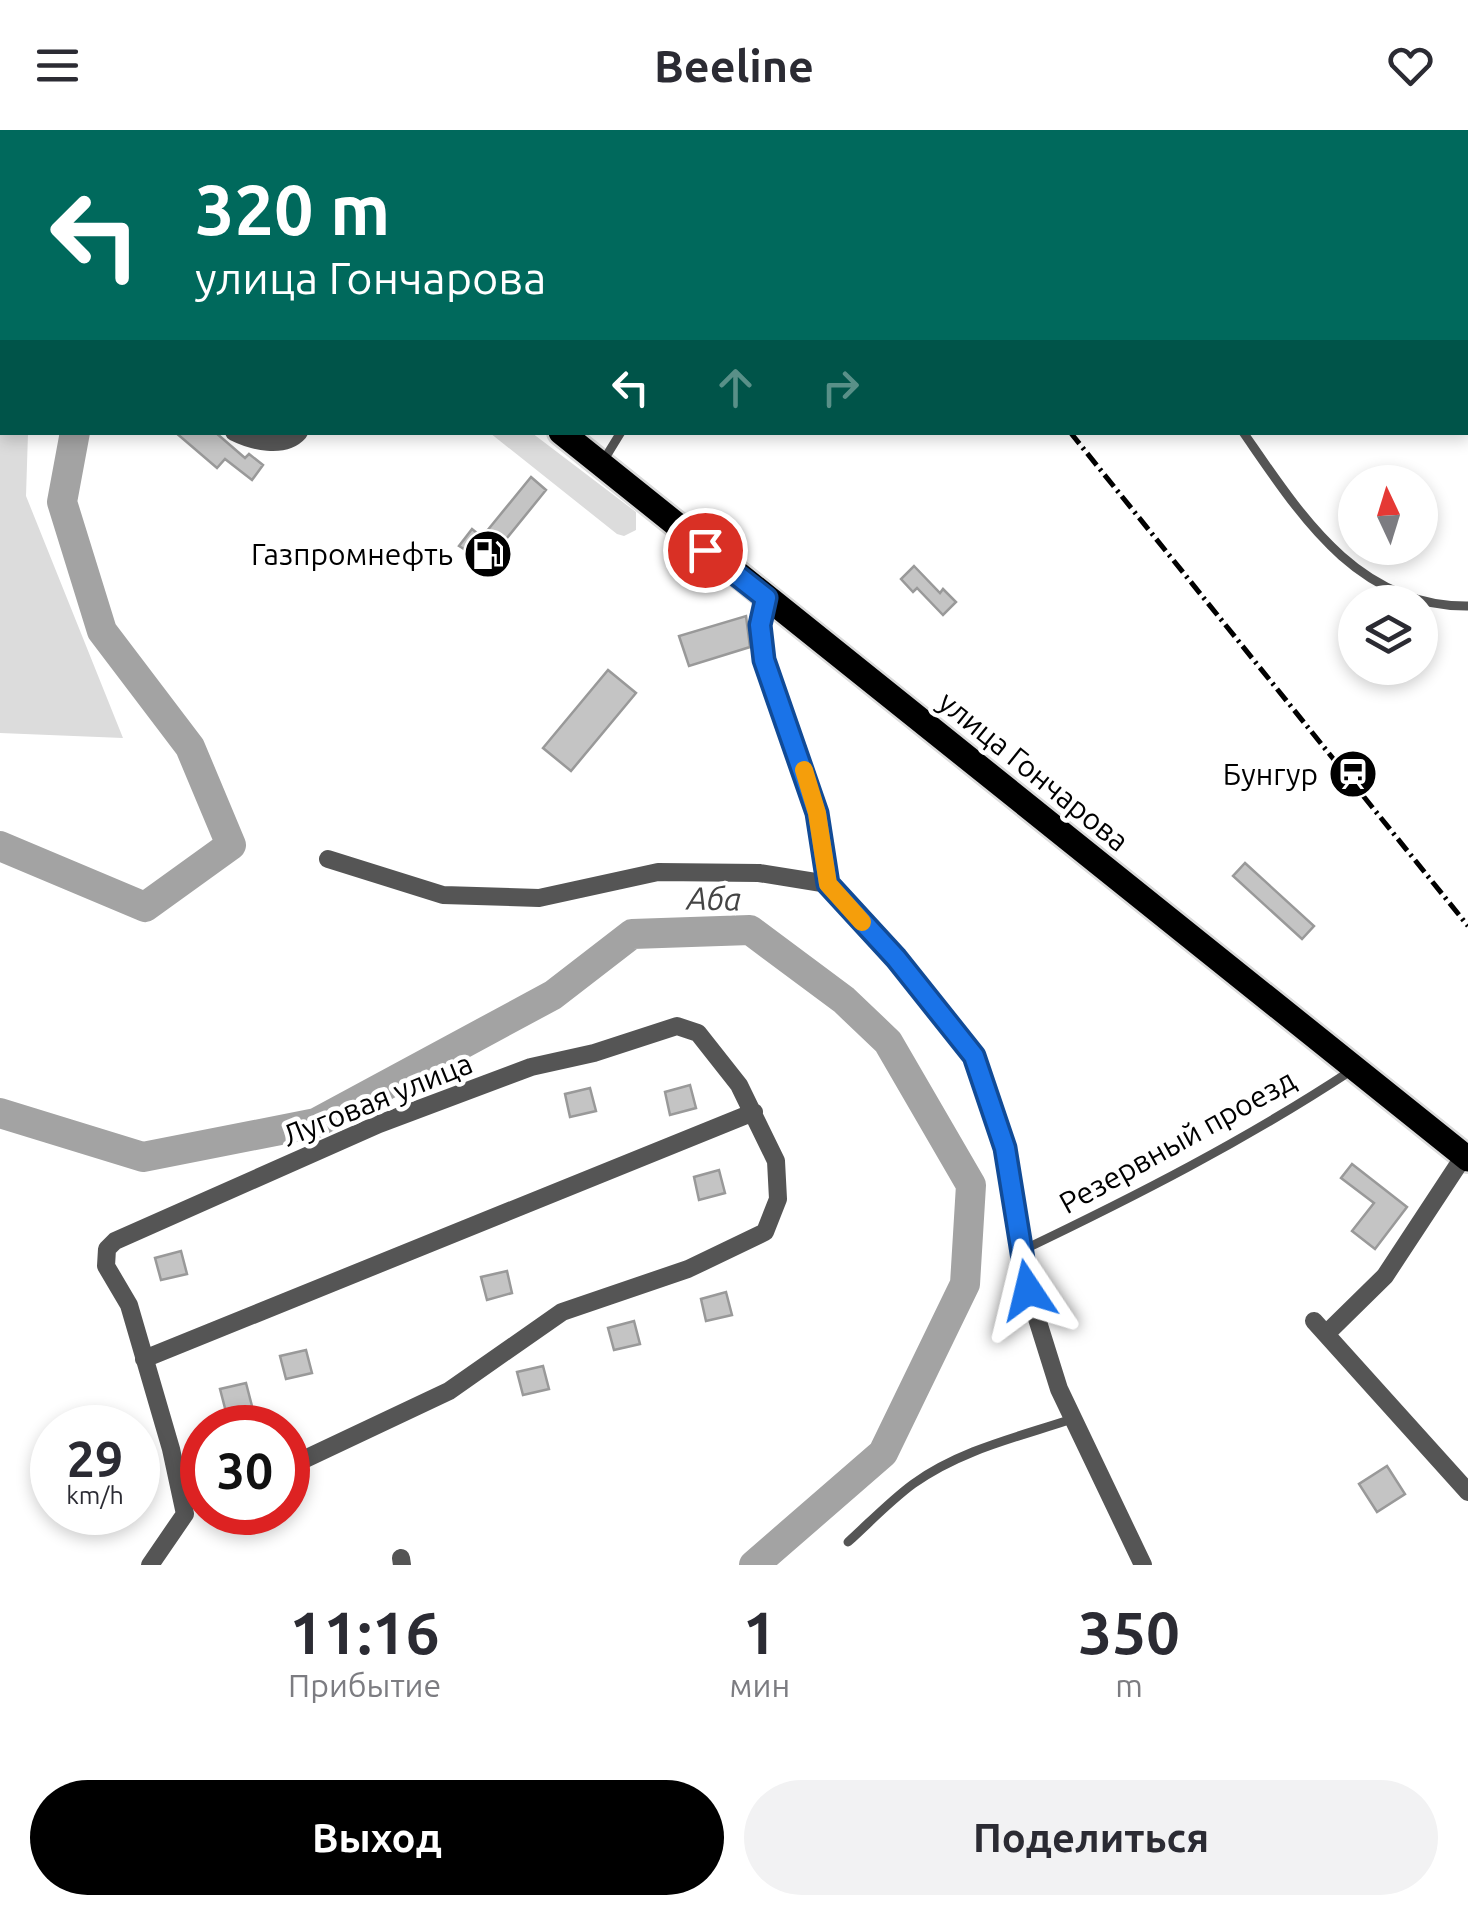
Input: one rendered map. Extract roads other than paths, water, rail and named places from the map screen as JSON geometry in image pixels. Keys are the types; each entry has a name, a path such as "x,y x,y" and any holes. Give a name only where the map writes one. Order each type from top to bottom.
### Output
{"main road":[{"name":"улица Гончарова","path":"565,435 1466,1158"}],"street":[{"path":"248,435 281,442 297,435"},
{"path":"766,598 760,625 764,660 817,813 828,884 896,958 974,1056 1005,1148 1028,1290 1072,1419 1143,1565"},
{"path":"328,859 443,895 539,898 658,872 758,873 828,884"},
{"name":"Луговая улица","path":"180,1495 129,1305 106,1266 107,1248 230,1187 379,1124 531,1067 594,1053 677,1026 698,1033 740,1085 776,1161 778,1199 765,1232 688,1269 562,1312 449,1392 310,1456"},
{"path":"144,1359 754,1112"},
{"path":"1466,1158 1386,1276 1320,1327 1468,1492"},
{"path":"150,1565 180,1521"}],"lane":[{"path":"601,465 619,435"},
{"path":"1245,435 1303,519 1362,575 1432,606 1468,606"},
{"name":"Резервный проезд","path":"1021,1252 1177,1176 1272,1123 1355,1069"},
{"path":"848,1542 912,1485 940,1468 967,1454 1072,1419"}],"waterway":[{"name":"Аба","path":"0,846 145,907 231,845 190,747 102,631 62,502 74,435"},
{"name":"Аба","path":"0,1113 143,1157 316,1123 553,995 632,934 750,930 844,1000 888,1042 971,1185 965,1284 883,1453 754,1565"}],"railway":[{"path":"1072,435 1468,926"}],"place":[{"name":"Газпромнефть","path":"488,554"},
{"name":"Бунгур","path":"1353,774"}]}
